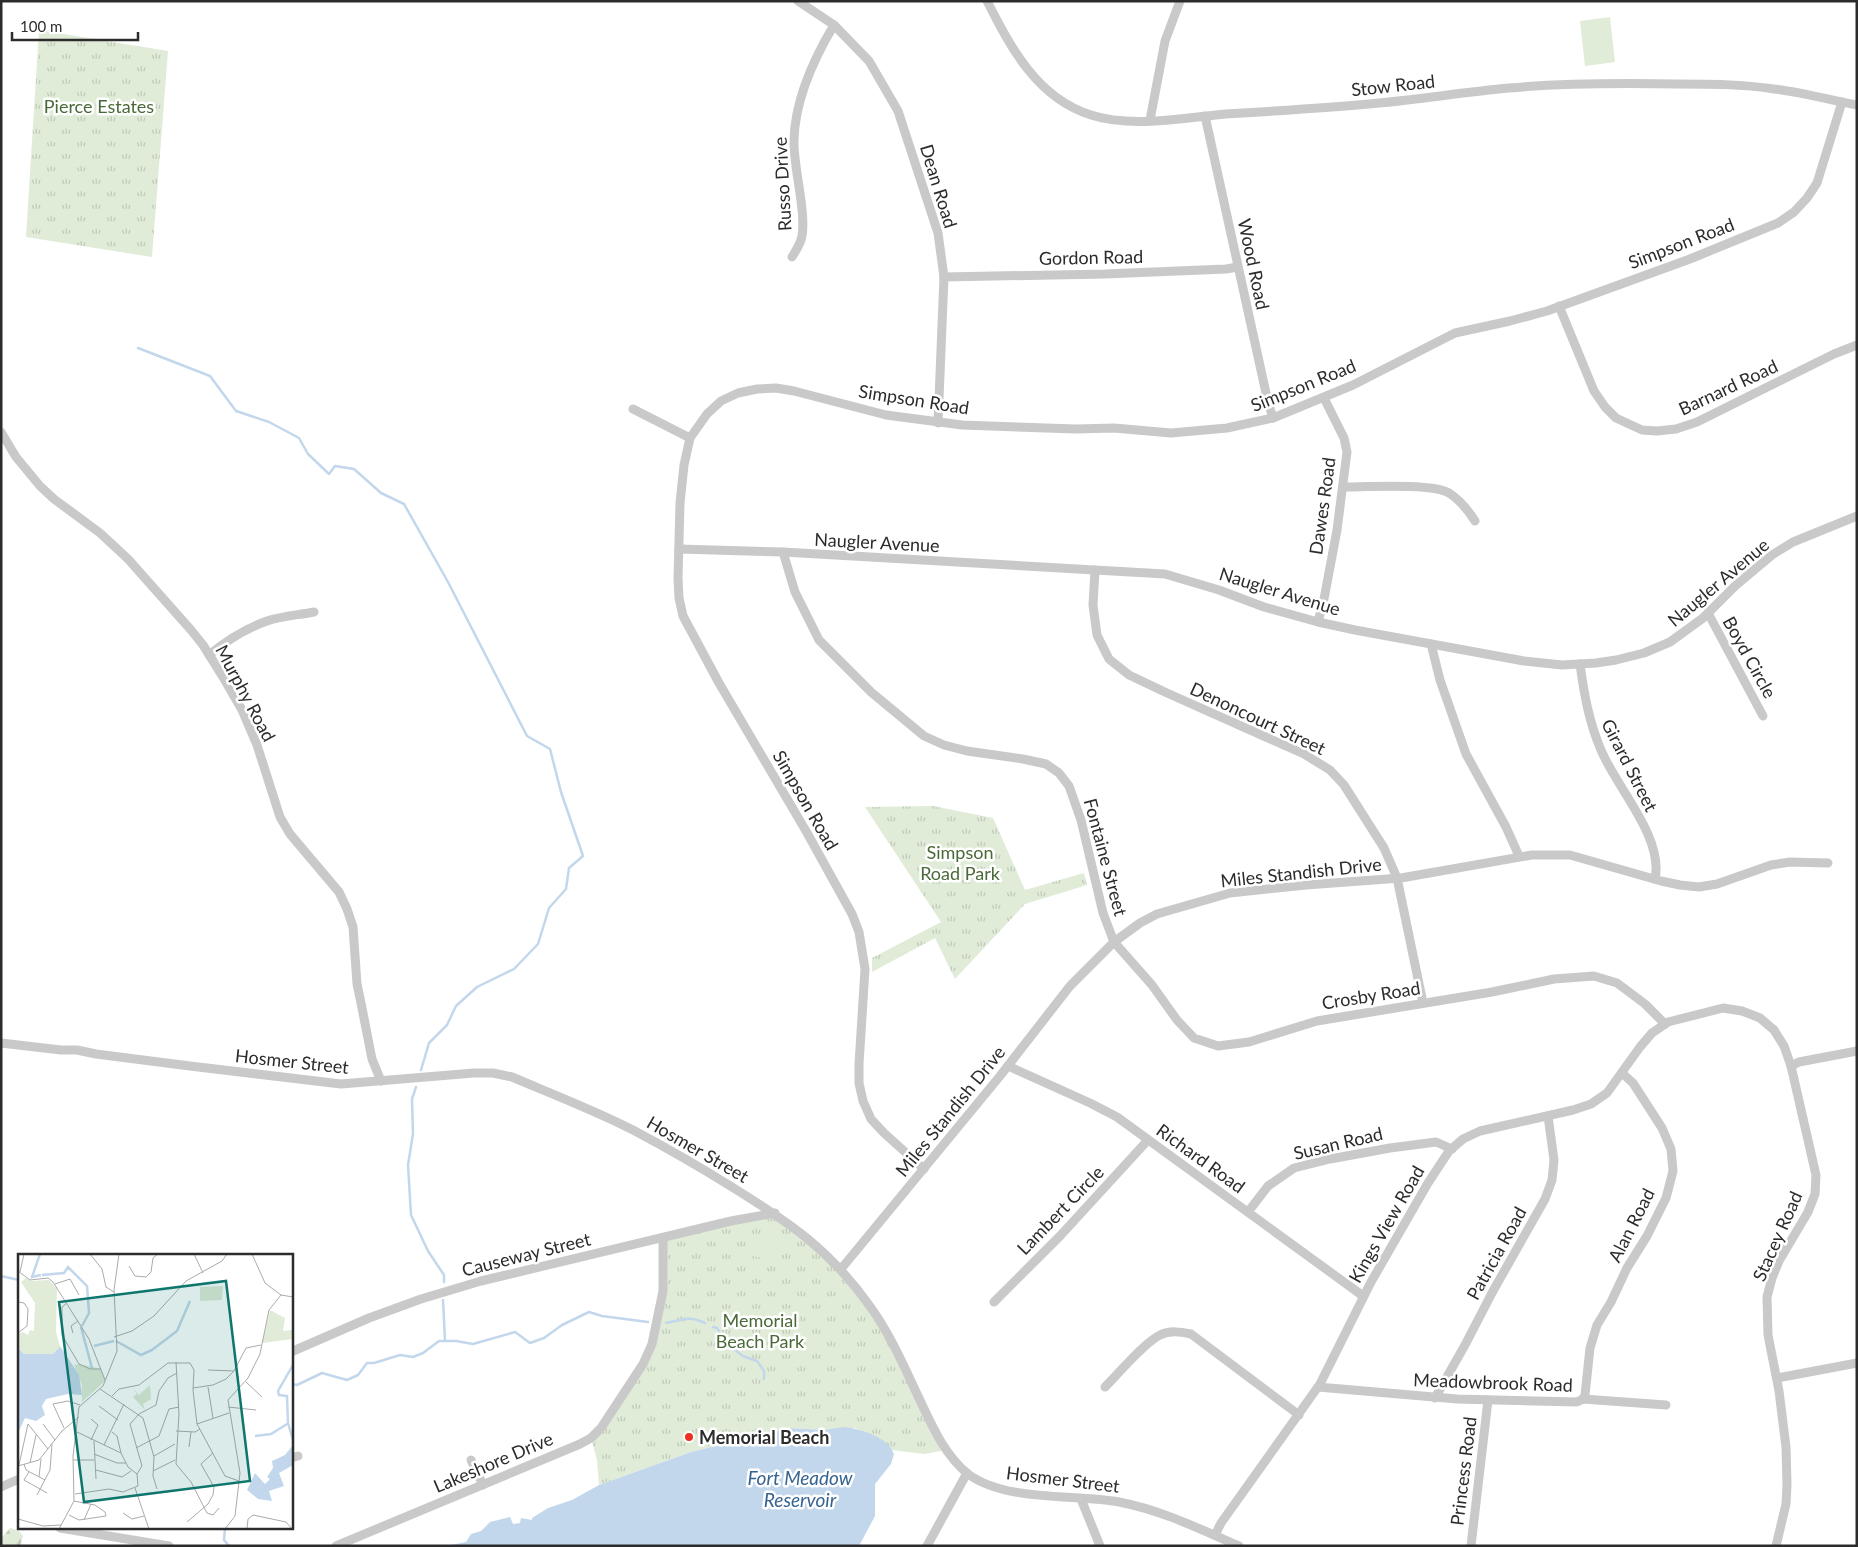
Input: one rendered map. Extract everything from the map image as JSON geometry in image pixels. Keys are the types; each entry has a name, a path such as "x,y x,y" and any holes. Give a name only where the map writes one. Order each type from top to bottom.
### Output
{"street":[{"name":"Dean Road","path":"798,1 834,25 870,61 898,112 938,233 944,277 938,423"},
{"name":"Stow Road","path":"987,1 1018,58 1030,74 1058,99 1074,109 1092,116 1120,120 1150,120 1376,104 1525,87 1622,83 1755,87 1793,92 1857,105"},
{"path":"1150,120 1165,41 1180,1"},
{"name":"Russo Drive","path":"792,257 801,239 802,219 794,142 796,122 804,87 820,48 834,25"},
{"name":"Simpson Road","path":"924,1170 877,1126 871,1119 863,1102 859,1083 859,1064 866,969 859,932 843,897 691,634 683,616 679,598 679,549 684,465 690,438 706,414 721,401 738,393 756,389 776,388 794,390 877,413 938,423 1076,430 1114,428 1170,433 1227,428 1273,418 1324,398 1455,333 1510,321 1559,306 1708,252 1778,223 1794,212 1817,183 1842,102"},
{"name":"Wood Road","path":"1205,116 1273,418"},
{"name":"Gordon Road","path":"944,277 1105,274 1238,267"},
{"name":"Barnard Road","path":"1559,306 1594,391 1605,407 1616,418 1642,430 1676,429 1697,422 1834,354 1857,345"},
{"name":"Dawes Road","path":"1318,622 1324,600 1347,452 1344,438 1324,398"},
{"path":"633,409 690,438"},
{"name":"Murphy Road","path":"1,432 16,457 40,486 54,499 100,533 128,559 191,630 210,655 250,728 280,818 290,834 339,892 347,909 353,927 357,984 372,1059 380,1081"},
{"path":"1343,487 1424,487 1448,492 1467,509 1475,521"},
{"name":"Naugler Avenue","path":"679,549 782,552 1165,574 1219,590 1264,607 1318,622 1524,661 1562,665 1616,660 1644,653 1670,642 1708,613 1735,586 1772,555 1793,542 1857,516"},
{"name":"Fontaine Street","path":"782,552 795,592 819,640 871,692 924,736 944,745 967,751 1046,764 1058,773 1069,786 1082,820 1103,913 1114,942"},
{"name":"Denoncourt Street","path":"1095,570 1093,605 1098,635 1109,659 1129,675 1304,754 1330,770 1344,785 1384,848 1397,878 1423,1003"},
{"path":"210,655 221,646 268,620 314,612"},
{"name":"Boyd Circle","path":"1708,613 1763,716"},
{"path":"1431,644 1440,680 1466,754 1506,826 1519,856"},
{"name":"Girard Street","path":"1580,664 1589,720 1602,753 1652,842 1656,860 1655,879"},
{"name":"Miles Standish Drive","path":"841,1269 924,1170 1070,986 1114,942 1140,922 1157,914 1230,893 1397,878 1519,856 1570,855 1655,879 1699,887 1718,884 1771,865 1790,862 1828,864"},
{"name":"Crosby Road","path":"1114,942 1152,985 1177,1020 1194,1038 1218,1046 1249,1042 1317,1020 1492,992 1554,979 1594,976 1617,983 1645,1004 1665,1024"},
{"name":"Stacey Road","path":"1665,1024 1723,1008 1742,1010 1760,1018 1774,1030 1784,1046 1791,1066 1816,1176 1815,1194 1808,1212 1779,1261 1767,1297 1768,1335 1786,1438 1786,1504 1776,1546"},
{"name":"Kings View Road","path":"1215,1535 1221,1523 1318,1387 1338,1350 1363,1296 1428,1183 1452,1149 1463,1139 1480,1131 1591,1104 1607,1093 1646,1040 1665,1024"},
{"name":"Hosmer Street","path":"1,1043 77,1050 115,1057 342,1084 474,1073 493,1073 512,1077 632,1130 775,1213 816,1244 841,1269 879,1320 946,1450 967,1473 984,1483 1004,1490 1118,1502 1137,1506 1173,1518 1239,1546"},
{"path":"1791,1066 1798,1062 1857,1051"},
{"name":"Richard Road","path":"1008,1066 1090,1103 1117,1118 1363,1296"},
{"name":"Alan Road","path":"1583,1399 1590,1348 1597,1325 1666,1198 1673,1171 1671,1150 1662,1128 1633,1083 1622,1073"},
{"name":"Patricia Road","path":"1435,1398 1465,1345 1492,1291 1545,1199 1552,1180 1554,1160 1548,1116"},
{"name":"Lambert Circle","path":"994,1302 1060,1236 1148,1140"},
{"name":"Susan Road","path":"1248,1212 1268,1186 1294,1168 1381,1149 1436,1142 1452,1149"},
{"name":"Causeway Street","path":"292,1352 369,1318 421,1299 481,1281 732,1221 775,1213"},
{"name":"Lakeshore Drive","path":"336,1546 592,1438 601,1428 636,1375 652,1344 664,1279 663,1238"},
{"path":"1105,1387 1140,1351 1160,1335 1174,1331 1191,1334 1300,1414"},
{"path":"1777,1378 1857,1363"},
{"name":"Meadowbrook Road","path":"1318,1387 1435,1398 1538,1402 1577,1402 1583,1399 1666,1405"},
{"name":"Princess Road","path":"1471,1546 1488,1400"},
{"path":"471,1460 483,1485"},
{"path":"927,1546 967,1473"},
{"path":"1,1487 18,1479"},
{"path":"1081,1499 1100,1546"},
{"path":"72,1530 169,1546"}],"green space":[{"path":"1610,17 1615,62 1585,66 1580,21"},
{"name":"Pierce Estates","path":"39,30 168,51 152,257 26,237"},
{"name":"Simpson Road Park","path":"933,806 993,818 1025,890 1084,873 1087,885 1025,904 955,979 935,938 872,972 872,958 941,922 865,807"},
{"name":"Memorial Beach Park","path":"775,1213 788,1222 863,1296 947,1450 924,1454 892,1450 881,1440 855,1428 823,1430 789,1428 691,1452 599,1485 597,1460 591,1438 628,1386 656,1331 663,1238"},
{"path":"747,1234 784,1238 781,1260 744,1255"},
{"path":"10,1528 19,1531 23,1536 20,1546 1,1546 1,1539"}],"water":[{"name":"Fort Meadow Reservoir","path":"845,1427 873,1435 886,1443 894,1454 891,1464 875,1484 875,1516 859,1546 446,1546 466,1542 471,1534 481,1531 490,1522 510,1517 513,1524 520,1523 521,1518 532,1520 532,1518 548,1508 572,1500 599,1485 691,1452 789,1428 823,1430"}],"waterway":[{"path":"138,348 210,376 236,411 269,422 299,438 308,454 329,474 335,466 354,469 381,493 404,504 448,582 527,736 550,749 561,792 583,856 569,868 566,889 549,908 538,944 514,969 477,987 456,1006 447,1025 429,1043 421,1070"},
{"path":"416,1087 412,1099 413,1134 408,1165 411,1215 428,1251 444,1275 444,1282"},
{"path":"1,1276 18,1280"},
{"path":"443,1300 445,1341"},
{"path":"292,1384 297,1385 322,1373 347,1380 358,1375 367,1363 374,1363 400,1355 413,1357 423,1353 439,1341 473,1344 515,1332 530,1343 544,1338 562,1325 589,1312 602,1316 648,1322"},
{"path":"666,1323 690,1319 705,1323"},
{"path":"713,1327 717,1328 727,1344 743,1356 757,1361 764,1371 764,1379"},
{"path":"225,1530 224,1540 229,1546"}],"place":[{"name":"Memorial Beach","path":"689,1437"}]}
